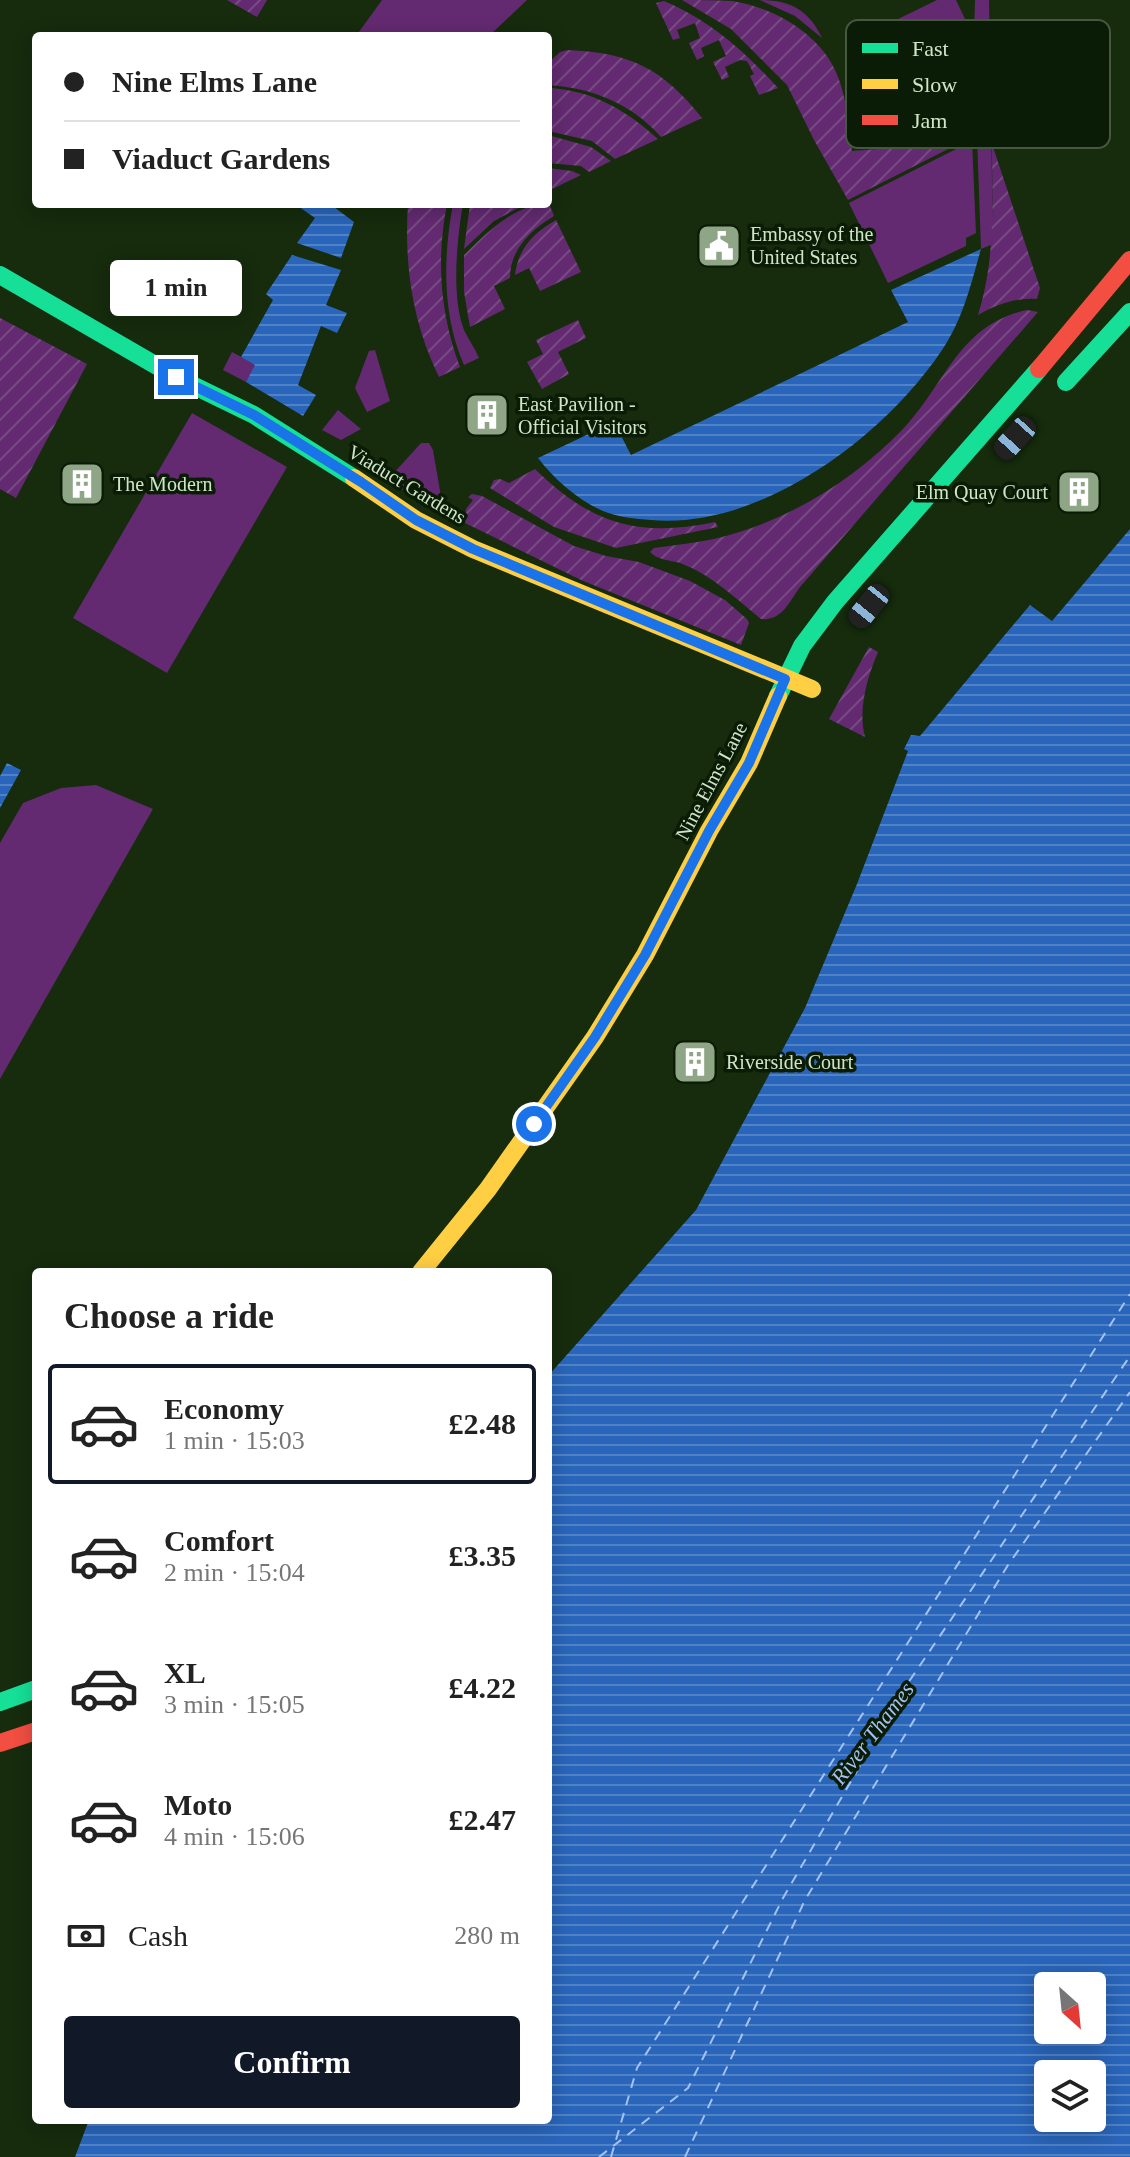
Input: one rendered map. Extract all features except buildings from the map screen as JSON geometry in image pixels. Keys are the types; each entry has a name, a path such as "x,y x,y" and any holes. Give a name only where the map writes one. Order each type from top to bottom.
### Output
{"main road":[{"name":"Nine Elms Lane","path":"424,1268 488,1189 617,1002 749,763 802,646 835,602 1053,353 1130,260"},
{"name":"Viaduct Gardens","path":"0,275 176,377 254,415 416,520 473,549 812,690"},
{"path":"1059,390 1130,312"},
{"path":"0,1702 32,1690"},
{"path":"0,1743 32,1732"}],"shaded area":[{"path":"227,0 267,0 257,17"},
{"path":"382,0 527,0 493,32 359,32"},
{"path":"682,0 747,4 778,16 806,34 828,58 840,81 846,108 846,148 852,148 852,151 950,148 848,200 787,85 731,29"},
{"path":"760,0 781,2 797,8 811,20 822,38 795,16"},
{"path":"937,0 956,0 965,20 896,20"},
{"path":"975,0 989,0 989,20 974,20"},
{"path":"664,1 726,38 778,88 759,95 747,61 740,60 725,67 729,77 722,80 713,62 726,56 719,40 701,48 704,56 697,60 689,43 700,38 695,23 677,30 680,38 673,40 656,3"},
{"path":"568,50 610,55 644,66 673,87 702,118 661,137 637,115 610,99 552,86 552,59"},
{"path":"552,88 579,93 608,103 658,139 615,159 592,141 552,132"},
{"path":"552,136 591,147 611,161 589,172 581,166 552,163"},
{"path":"958,148 972,148 976,233 966,238 966,246 888,283 849,203"},
{"path":"977,148 991,148 993,244 981,249"},
{"path":"993,148 1040,288 1037,299 1006,302 978,315 988,272"},
{"path":"552,168 581,175 552,189"},
{"path":"408,208 446,208 442,287 448,327 460,367 439,377 416,314 409,271"},
{"path":"452,208 462,208 456,267 458,301 464,330 479,358 464,365 448,306 447,244"},
{"path":"469,208 518,208 494,221 464,249"},
{"path":"551,208 554,216 523,241 514,258 510,278 494,286 505,309 470,327 464,292 464,255 492,229 524,209"},
{"path":"556,220 581,272 540,291 529,268 515,275 519,257 540,230"},
{"path":"1027,310 1038,312 780,614 761,619 702,574 650,552 654,548 741,532 792,511 840,483 903,429 969,342 1004,318"},
{"path":"0,318 87,364 16,498 0,489"},
{"path":"578,320 586,338 558,352 569,374 542,389 527,362 543,354 536,340"},
{"path":"375,350 390,401 367,412 355,388 369,351"},
{"path":"232,352 256,365 246,382 223,370"},
{"path":"338,410 361,429 341,440 322,430"},
{"path":"192,413 287,467 167,673 73,618"},
{"path":"421,443 429,443 433,450 443,508 439,514 391,482 392,475"},
{"path":"535,469 576,503 617,522 662,528 715,522 718,527 616,548 554,527 490,488 494,480 509,483"},
{"path":"472,494 482,496 574,546 639,562 690,581 725,600 749,623 741,645 581,580 465,523 466,509 473,500 468,497"},
{"path":"869,647 878,652 865,694 865,737 829,719"},
{"path":"96,785 153,809 0,1079 0,843 23,803 61,788"}],"water":[{"path":"301,208 335,208 354,222 341,258 297,243 315,218"},
{"path":"981,249 956,326 917,383 853,445 776,494 734,510 692,519 627,517 603,511 585,501 559,482 538,458 614,422 631,455 908,322 891,290"},
{"path":"292,255 341,270 326,305 347,313 337,333 321,326 298,385 316,395 303,416 246,382 255,365 241,357 273,300 266,294"},
{"name":"River Thames","path":"1130,529 1130,2157 75,2157 87,2124 552,2124 552,1372 696,1210 805,1008 908,751 904,749 911,735 920,736 1030,605 1052,621"},
{"path":"7,763 21,770 0,808 0,776"}],"ferry route":[{"path":"611,2157 637,2068 1130,1294"},
{"path":"599,2157 688,2088 783,1898 910,1680 1130,1356"},
{"path":"685,2157 805,1900 1008,1565 1130,1392"}],"traffic: fast":[{"path":"0,275 176,377 254,415 354,478"},
{"path":"1066,382 1130,312"},
{"path":"778,696 802,646 835,602 1039,369"},
{"path":"0,1702 32,1690"}],"traffic: slow":[{"path":"354,478 416,520 473,549 812,689"},
{"path":"424,1268 488,1189 595,1037 645,955 709,831 749,763 778,696"}],"traffic: jam":[{"path":"1039,369 1130,260"},
{"path":"0,1743 32,1732"}],"place":[{"name":"Embassy of the United States","path":"719,246"},
{"name":"East Pavilion - Official Visitors","path":"487,415"},
{"name":"The Modern","path":"82,484"},
{"name":"Elm Quay Court","path":"1079,492"},
{"name":"Riverside Court","path":"695,1062"}],"route":[{"path":"176,377 254,415 416,520 473,549 785,679 749,763 709,831 645,955 595,1037 534,1124"}]}
